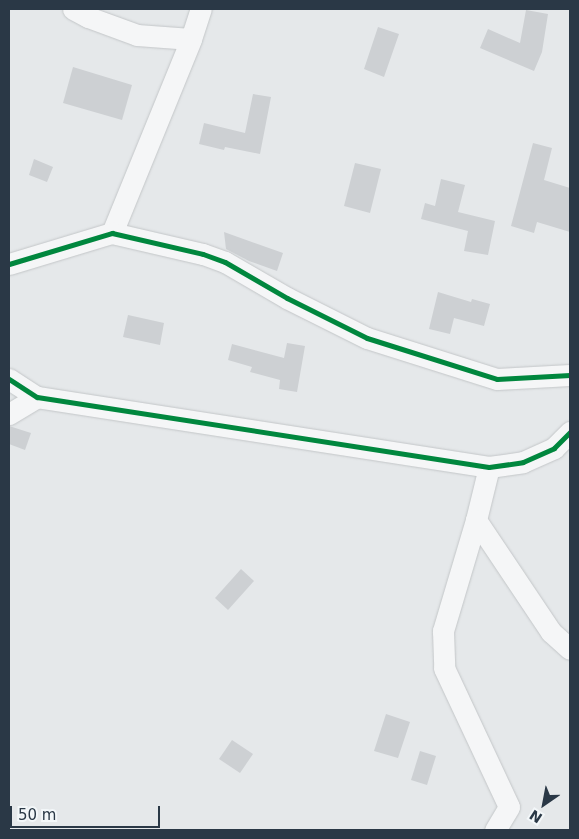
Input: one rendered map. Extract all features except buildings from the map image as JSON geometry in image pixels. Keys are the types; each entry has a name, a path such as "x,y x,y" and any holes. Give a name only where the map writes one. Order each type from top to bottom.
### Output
{"street":[{"path":"73,9 88,17 137,35 191,39"},
{"path":"112,233 191,39 201,9"},
{"path":"9,264 112,233 202,254 225,262 287,298 367,338 497,378 570,375"},
{"path":"9,379 37,397 489,467 523,462 554,448 570,432"},
{"path":"9,414 37,397"},
{"path":"489,467 476,520 443,631 444,668 509,808 495,830"},
{"path":"476,520 552,632 570,649"}],"cycle path":[{"path":"9,264 112,233 203,254 225,262 287,298 367,338 497,379 570,375"},
{"path":"9,379 37,397 489,467 523,462 554,448 570,432"}]}
